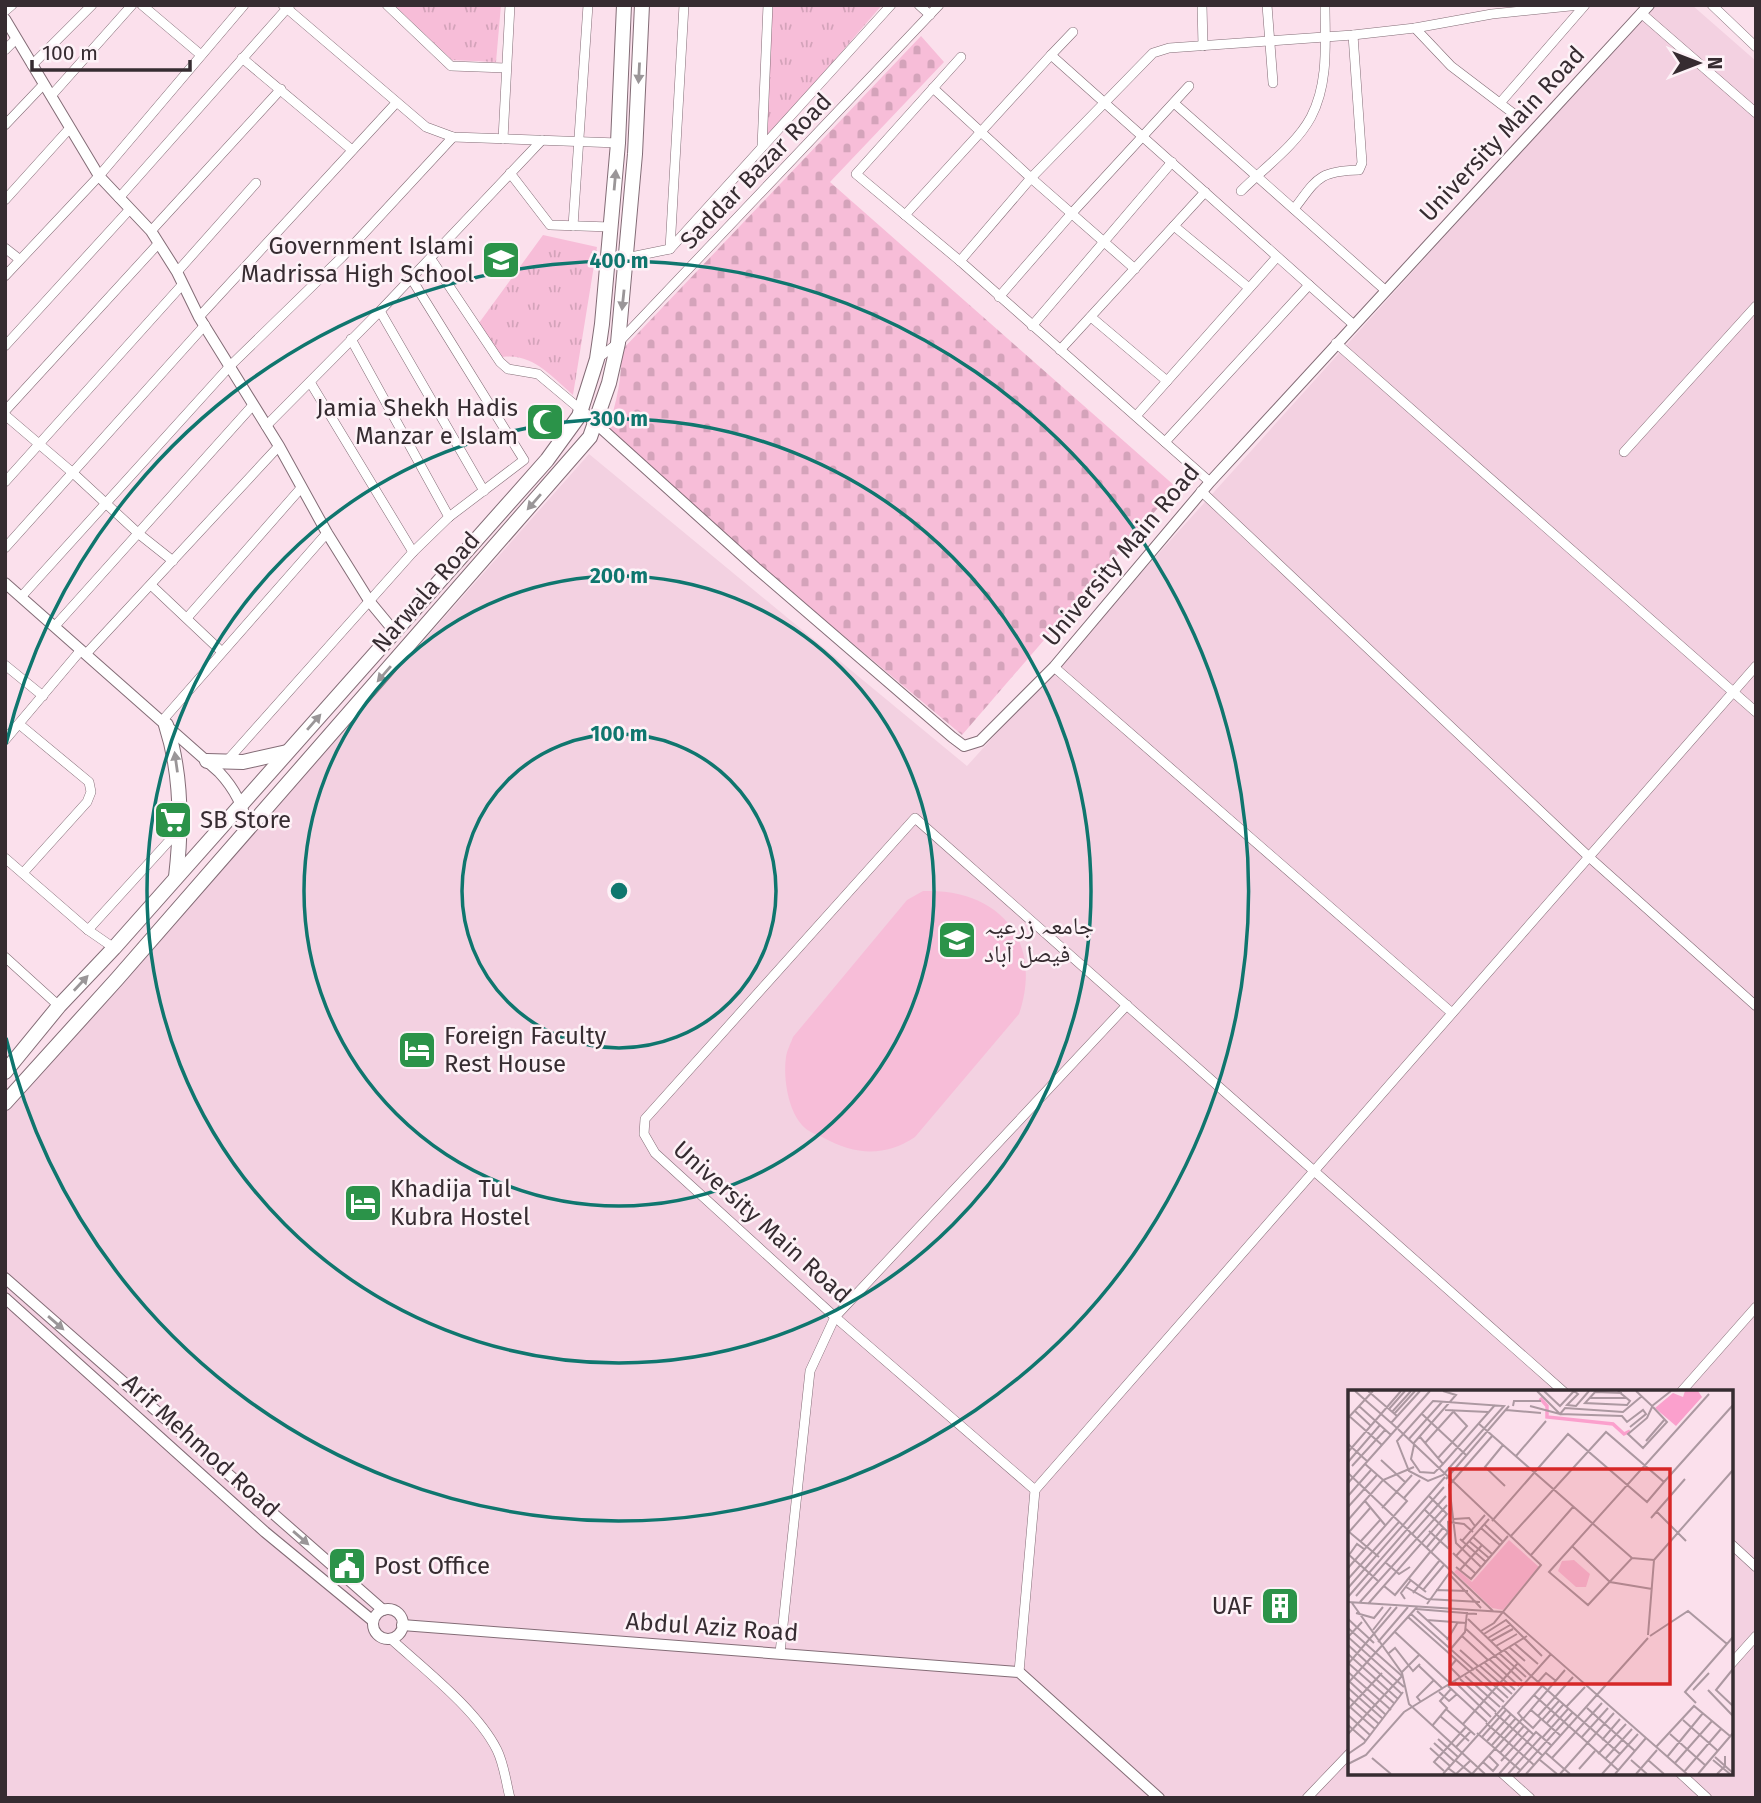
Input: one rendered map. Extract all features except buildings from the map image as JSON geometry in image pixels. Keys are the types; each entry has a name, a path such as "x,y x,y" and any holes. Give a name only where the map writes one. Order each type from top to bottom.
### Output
{"main road":[{"name":"Narwala Road","path":"5,1072 60,1006 547,460 562,442 581,410 597,359 602,324 618,144 624,5"},
{"name":"Narwala Road","path":"5,1103 590,437 610,383 618,343 635,154 642,5"},
{"path":"164,723 174,749 179,782 175,879"},
{"path":"207,761 222,767 288,752"}],"street":[{"path":"5,11 12,5"},
{"path":"32,65 93,5"},
{"path":"51,96 132,5"},
{"path":"142,5 201,55"},
{"path":"228,5 237,13"},
{"path":"5,275 99,176 244,5"},
{"path":"387,5 451,66 506,68"},
{"path":"503,139 510,5"},
{"path":"573,226 588,5"},
{"path":"670,249 684,5"},
{"path":"762,148 768,5"},
{"path":"626,258 670,249 891,5"},
{"path":"919,5 930,15"},
{"name":"Saddar Bazar Road","path":"597,359 618,343 939,5"},
{"path":"1202,5 1203,46"},
{"path":"1268,5 1273,83"},
{"path":"1241,191 1300,134 1312,116 1324,69 1325,5"},
{"path":"960,261 1031,178 1153,53 1169,48 1353,35 1415,28 1492,14 1583,5"},
{"path":"1500,103 1583,5"},
{"path":"1712,5 1756,47"},
{"path":"119,198 286,6 426,127 453,137 618,144"},
{"path":"1645,9 1756,113"},
{"name":"University Main Road","path":"581,410 594,425 776,586 964,746 980,741 1054,667 1201,491 1645,9"},
{"path":"5,19 99,176 151,231 177,272 202,321 279,446 327,533 370,602 394,631"},
{"path":"1415,28 1451,66 1514,114"},
{"path":"905,215 1073,32"},
{"path":"1294,209 1320,177 1335,171 1359,170 1362,163 1353,35"},
{"path":"5,50 16,39"},
{"path":"1051,55 1354,325"},
{"path":"961,57 856,174 960,261 1210,482"},
{"path":"242,58 352,150"},
{"path":"5,125 43,85"},
{"path":"999,297 1189,86"},
{"path":"933,88 1135,269"},
{"path":"151,231 281,89"},
{"path":"5,548 396,103"},
{"path":"1174,103 1385,290"},
{"path":"5,200 69,129"},
{"path":"21,597 230,366 342,257 453,137"},
{"path":"266,426 380,312 542,140"},
{"path":"1032,326 1171,162"},
{"path":"510,173 550,225 611,227"},
{"path":"177,272 256,183"},
{"path":"1060,350 1205,192"},
{"path":"5,346 130,209"},
{"path":"1174,226 1249,288"},
{"path":"158,244 5,413 139,534 173,561"},
{"path":"5,248 19,259"},
{"path":"1136,416 1277,257"},
{"path":"431,259 500,362 508,369 538,374 581,410"},
{"path":"248,829 241,803 222,767 413,552 449,517 524,460 411,278"},
{"path":"5,482 182,285"},
{"path":"1165,442 1309,285"},
{"path":"1624,452 1756,306"},
{"path":"380,312 484,491"},
{"path":"1091,317 1167,381"},
{"path":"351,339 449,517"},
{"path":"1336,344 1756,712"},
{"path":"310,382 413,552"},
{"path":"55,626 253,405"},
{"path":"5,740 83,652 151,585 279,446"},
{"path":"187,618 301,488"},
{"path":"1201,491 1589,857 1756,1006"},
{"path":"164,723 327,533"},
{"path":"5,583 207,761"},
{"path":"151,585 222,653"},
{"path":"5,664 43,696"},
{"path":"1159,1798 1019,1672 1035,1490 1756,666"},
{"path":"1054,667 1452,1013"},
{"path":"19,724 89,782 91,792 87,802 23,873"},
{"name":"University Main Road","path":"1035,1490 835,1317 655,1153 644,1134 645,1119 915,818 1127,1005"},
{"path":"88,930 179,830"},
{"path":"5,858 88,930 114,948"},
{"path":"5,957 60,1006"},
{"path":"780,1653 810,1371 835,1317 1127,1005 1562,1390"},
{"path":"5,1278 383,1610 396,1612 402,1625 399,1633 391,1639"},
{"path":"9,1301 22,1293"},
{"name":"Arif Mehmod Road","path":"9,1301 235,1504 373,1620"},
{"path":"1683,1390 1756,1307"},
{"path":"140,1419 152,1407"},
{"path":"235,1504 247,1491"},
{"path":"1733,1546 1756,1567"},
{"path":"383,1610 373,1620 374,1630 377,1634 391,1639 449,1692 490,1739 498,1752 510,1798"},
{"name":"Abdul Aziz Road","path":"402,1625 1019,1672"},
{"path":"1733,1662 1756,1636"},
{"path":"1307,1798 1348,1755"},
{"path":"1504,1775 1530,1798"},
{"path":"1682,1775 1707,1798"}],"shaded area":[{"name":"جامعہ زرعیہ فیصل آباد","path":"1653,5 1692,5 1756,61 1756,1798 5,1798 5,1113 589,454 967,766"}],"green space":[{"path":"394,5 501,5 496,62 452,60"},
{"path":"765,5 882,5 758,149"},
{"path":"921,36 944,62 830,182 1176,487 962,735 606,437 619,384 621,351"},
{"path":"543,235 597,247 573,395 530,361 510,357 498,358 479,323"},
{"path":"923,891 950,892 973,899 993,909 1009,924 1019,942 1025,963 1025,987 1019,1014 915,1137 881,1151 847,1148 809,1131 794,1114 786,1085 787,1052 793,1037 907,900"}],"place":[{"name":"Government Islami Madrissa High School","path":"501,260"},
{"name":"Jamia Shekh Hadis Manzar e Islam","path":"545,422"},
{"name":"SB Store","path":"173,820"},
{"name":"جامعہ زرعیہ فیصل آباد","path":"957,940"},
{"name":"Foreign Faculty Rest House","path":"417,1050"},
{"name":"Khadija Tul Kubra Hostel","path":"363,1203"},
{"name":"Post Office","path":"347,1566"},
{"name":"UAF","path":"1280,1606"}]}
